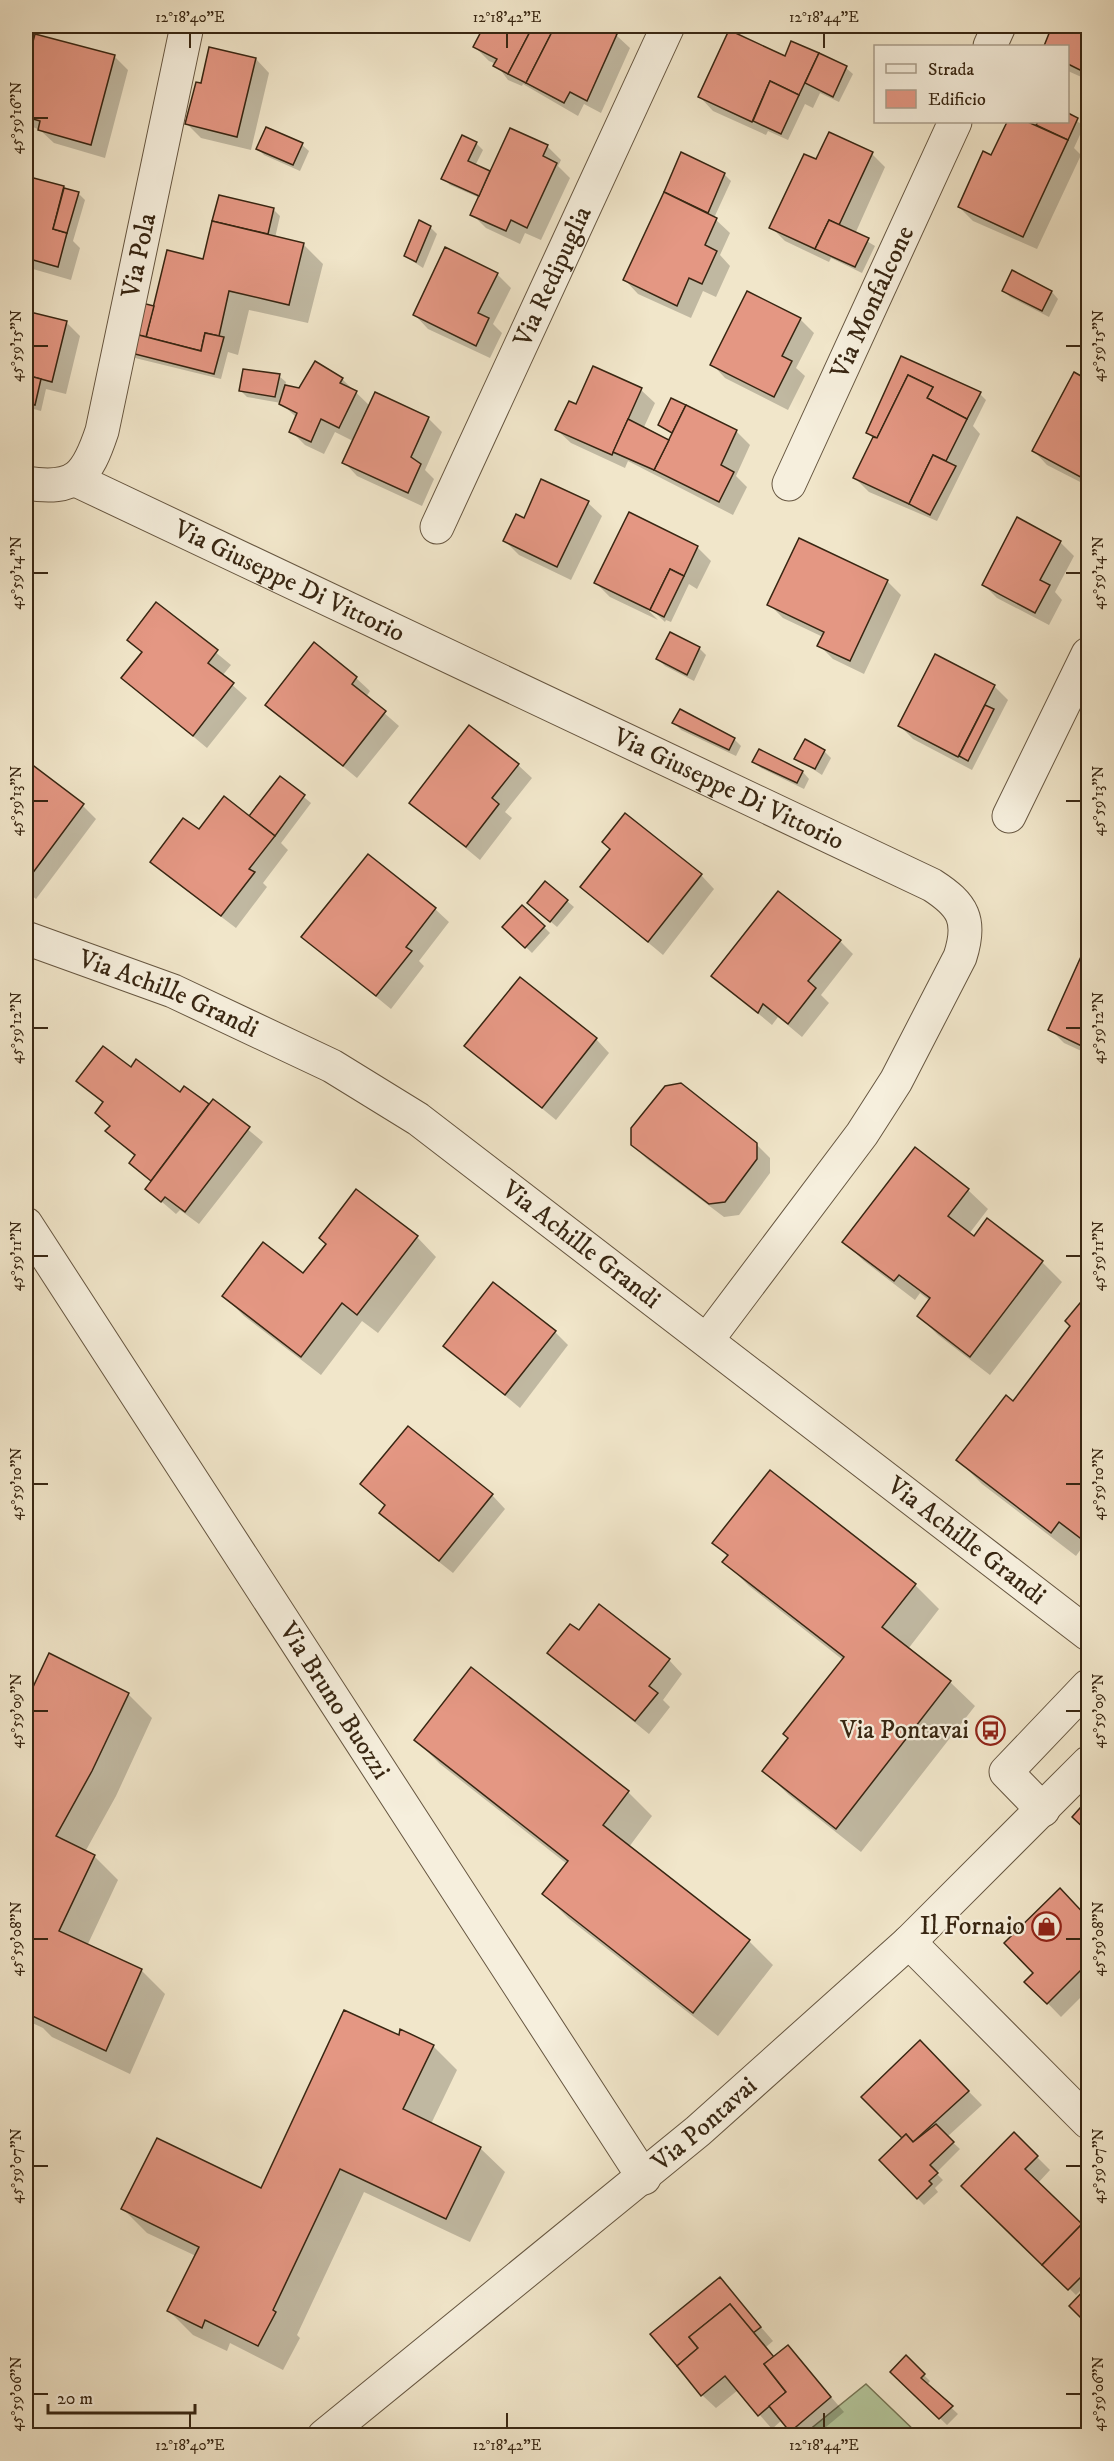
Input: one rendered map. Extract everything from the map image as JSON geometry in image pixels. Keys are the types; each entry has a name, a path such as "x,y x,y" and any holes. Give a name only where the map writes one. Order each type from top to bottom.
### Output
{"street":[{"name":"Via Pola","path":"76,480 93,459 102,431 187,26"},
{"name":"Via Redipuglia","path":"437,527 668,26"},
{"path":"990,45 999,26"},
{"name":"Via Monfalcone","path":"789,484 955,123"},
{"path":"26,483 63,485 76,480"},
{"name":"Via Giuseppe Di Vittorio","path":"76,480 932,885 949,896 961,909 965,924 965,941 960,957 896,1082 862,1134 707,1340"},
{"path":"1008,816 1089,654"},
{"name":"Via Achille Grandi","path":"26,938 173,991 332,1066 418,1119 1089,1634"},
{"name":"Via Bruno Buozzi","path":"26,1224 644,2178"},
{"path":"1043,1810 1006,1772 1089,1686"},
{"name":"Via Pontavai","path":"324,2436 644,2178 909,1942 1089,1763"},
{"path":"909,1942 1089,2121"}],"green space":[{"path":"866,2384 919,2435 803,2435"}],"building":[{"path":"484,26 533,26 508,74 493,66 497,59 473,47"},
{"path":"533,26 555,26 526,83 508,74"},
{"path":"555,26 601,26 617,34 587,101 570,92 564,103 526,83"},
{"path":"1052,26 1088,26 1088,74 1069,64 1069,45 1044,45"},
{"path":"729,30 785,56 791,41 819,53 799,95 770,81 752,122 698,97"},
{"path":"35,34 115,55 91,145 38,130 40,121 26,117 26,68"},
{"path":"209,47 256,58 237,137 185,124 196,82 201,83"},
{"path":"819,53 847,66 833,97 805,83"},
{"path":"770,81 799,95 781,134 753,121"},
{"path":"1069,114 1078,118 1068,140 1036,125 1037,123 1069,123"},
{"path":"1007,123 1030,123 1068,140 1023,237 958,207 983,151 991,155"},
{"path":"266,127 303,143 293,165 256,149"},
{"path":"510,128 548,145 543,156 557,163 527,228 511,220 506,231 470,215"},
{"path":"829,132 873,152 839,225 829,220 815,249 769,228 804,154 816,159"},
{"path":"462,135 477,142 468,161 490,171 479,196 441,179"},
{"path":"681,152 725,173 708,213 664,192"},
{"path":"26,176 64,186 53,229 67,233 58,267 26,258"},
{"path":"64,188 79,192 67,233 53,229"},
{"path":"664,192 717,218 705,245 717,251 702,284 689,278 677,306 623,280"},
{"path":"219,195 274,208 268,234 212,221"},
{"path":"419,220 431,226 416,262 404,256"},
{"path":"829,220 869,238 855,267 815,249"},
{"path":"212,221 304,243 289,305 229,291 219,336 205,333 201,351 146,337 167,250 203,259"},
{"path":"445,247 498,273 478,313 489,318 476,346 413,315"},
{"path":"1012,270 1052,291 1042,311 1002,291"},
{"path":"747,291 801,318 782,356 792,361 774,397 710,365"},
{"path":"138,302 154,306 146,337 131,333"},
{"path":"26,311 67,321 52,382 26,375"},
{"path":"131,333 201,351 205,333 224,337 214,374 127,352"},
{"path":"901,356 981,392 967,419 927,398 933,387 908,375 877,438 866,433"},
{"path":"315,361 343,378 340,383 357,391 339,428 321,419 311,442 289,432 297,413 279,404 285,385 299,388"},
{"path":"593,366 642,388 612,455 555,430 569,401 576,404"},
{"path":"243,369 280,374 275,397 239,391"},
{"path":"1074,372 1088,380 1088,481 1032,451"},
{"path":"26,375 41,379 35,405 26,403"},
{"path":"908,375 933,387 927,398 967,419 946,461 933,455 909,504 853,478 873,437 877,438"},
{"path":"375,392 429,417 411,457 421,464 408,493 342,463"},
{"path":"671,398 686,405 672,433 658,425"},
{"path":"686,405 737,430 721,465 734,472 719,502 654,470"},
{"path":"628,419 669,440 654,470 613,452"},
{"path":"933,455 956,466 930,515 909,504"},
{"path":"541,479 589,501 557,567 503,541 516,514 524,518"},
{"path":"629,512 698,546 684,576 670,569 650,610 594,583"},
{"path":"1017,517 1061,541 1040,580 1050,585 1035,613 982,585"},
{"path":"799,538 888,580 850,661 817,646 824,632 767,605"},
{"path":"670,569 684,576 664,617 650,610"},
{"path":"156,602 218,650 208,663 234,683 193,736 121,678 142,652 127,640"},
{"path":"670,632 700,647 687,675 656,659"},
{"path":"314,642 357,677 352,684 386,711 343,766 265,705"},
{"path":"935,654 995,685 958,757 898,726"},
{"path":"985,705 994,709 968,761 959,756"},
{"path":"680,709 735,738 729,750 672,723"},
{"path":"469,725 519,764 492,798 499,804 466,847 409,803"},
{"path":"805,739 825,750 815,769 794,759"},
{"path":"759,749 803,771 797,783 752,762"},
{"path":"26,760 84,804 26,882"},
{"path":"280,776 305,795 275,836 249,816"},
{"path":"224,796 275,836 249,869 255,872 221,916 150,862 183,818 199,829"},
{"path":"625,813 702,874 648,942 580,887 610,849 602,842"},
{"path":"368,854 436,908 406,947 412,951 376,996 301,937"},
{"path":"545,881 568,900 550,922 527,903"},
{"path":"778,891 841,940 808,981 816,988 788,1024 763,1004 758,1013 711,976"},
{"path":"522,905 545,926 525,948 502,927"},
{"path":"1088,941 1088,1049 1048,1030"},
{"path":"520,977 597,1038 542,1108 464,1046"},
{"path":"103,1046 131,1067 136,1059 180,1092 184,1086 209,1104 151,1181 129,1163 135,1155 105,1131 110,1126 95,1113 103,1102 76,1081"},
{"path":"681,1083 757,1143 757,1159 725,1202 709,1204 631,1145 631,1128 665,1086"},
{"path":"213,1099 250,1127 185,1212 165,1197 161,1202 145,1189"},
{"path":"915,1147 969,1189 948,1216 974,1236 987,1218 1043,1261 970,1357 917,1316 930,1298 899,1275 894,1281 842,1242"},
{"path":"356,1189 418,1236 357,1315 342,1303 301,1357 222,1296 263,1242 303,1273 326,1244 319,1238"},
{"path":"493,1282 556,1331 505,1395 443,1346"},
{"path":"1080,1303 1086,1307 1088,1303 1088,1544 1059,1522 1051,1533 956,1460 1006,1395 1013,1401 1070,1326 1065,1321"},
{"path":"408,1426 493,1494 439,1561 379,1513 385,1505 360,1484"},
{"path":"770,1470 916,1584 882,1627 951,1681 836,1829 762,1771 788,1738 783,1734 844,1657 722,1562 728,1555 712,1543"},
{"path":"599,1604 670,1659 649,1686 658,1693 635,1721 547,1653 570,1624 579,1630"},
{"path":"49,1653 129,1693 92,1771 56,1836 95,1855 59,1931 142,1969 106,2051 26,2013 28,2009 26,2008 26,1702"},
{"path":"471,1667 629,1791 603,1825 750,1940 693,2013 542,1894 568,1861 414,1740"},
{"path":"1088,1799 1088,1832 1072,1817"},
{"path":"1060,1888 1088,1918 1088,1963 1047,2004 1024,1982 1033,1973 1004,1943"},
{"path":"344,2010 399,2035 400,2029 434,2045 403,2109 481,2147 446,2219 340,2169 273,2310 276,2312 258,2346 205,2320 202,2328 167,2311 199,2247 121,2209 157,2138 261,2188"},
{"path":"920,2040 969,2091 913,2142 906,2134 902,2138 861,2097"},
{"path":"936,2124 954,2142 930,2165 938,2173 929,2181 932,2184 917,2199 879,2160 906,2134 913,2142"},
{"path":"1014,2132 1038,2156 1025,2169 1082,2224 1042,2265 961,2186"},
{"path":"1082,2224 1088,2229 1088,2270 1068,2290 1042,2265"},
{"path":"720,2277 761,2327 753,2333 730,2304 689,2337 698,2348 677,2366 650,2334"},
{"path":"1088,2286 1088,2325 1069,2306"},
{"path":"730,2304 774,2357 764,2364 786,2392 758,2416 725,2376 701,2396 677,2366 698,2348 689,2337"},
{"path":"788,2345 831,2397 790,2432 769,2406 786,2392 764,2364"},
{"path":"906,2355 925,2374 921,2378 953,2406 939,2419 890,2372"}],"place":[{"name":"Via Pontavai","path":"990,1730"},
{"name":"Il Fornaio","path":"1046,1926"}]}
